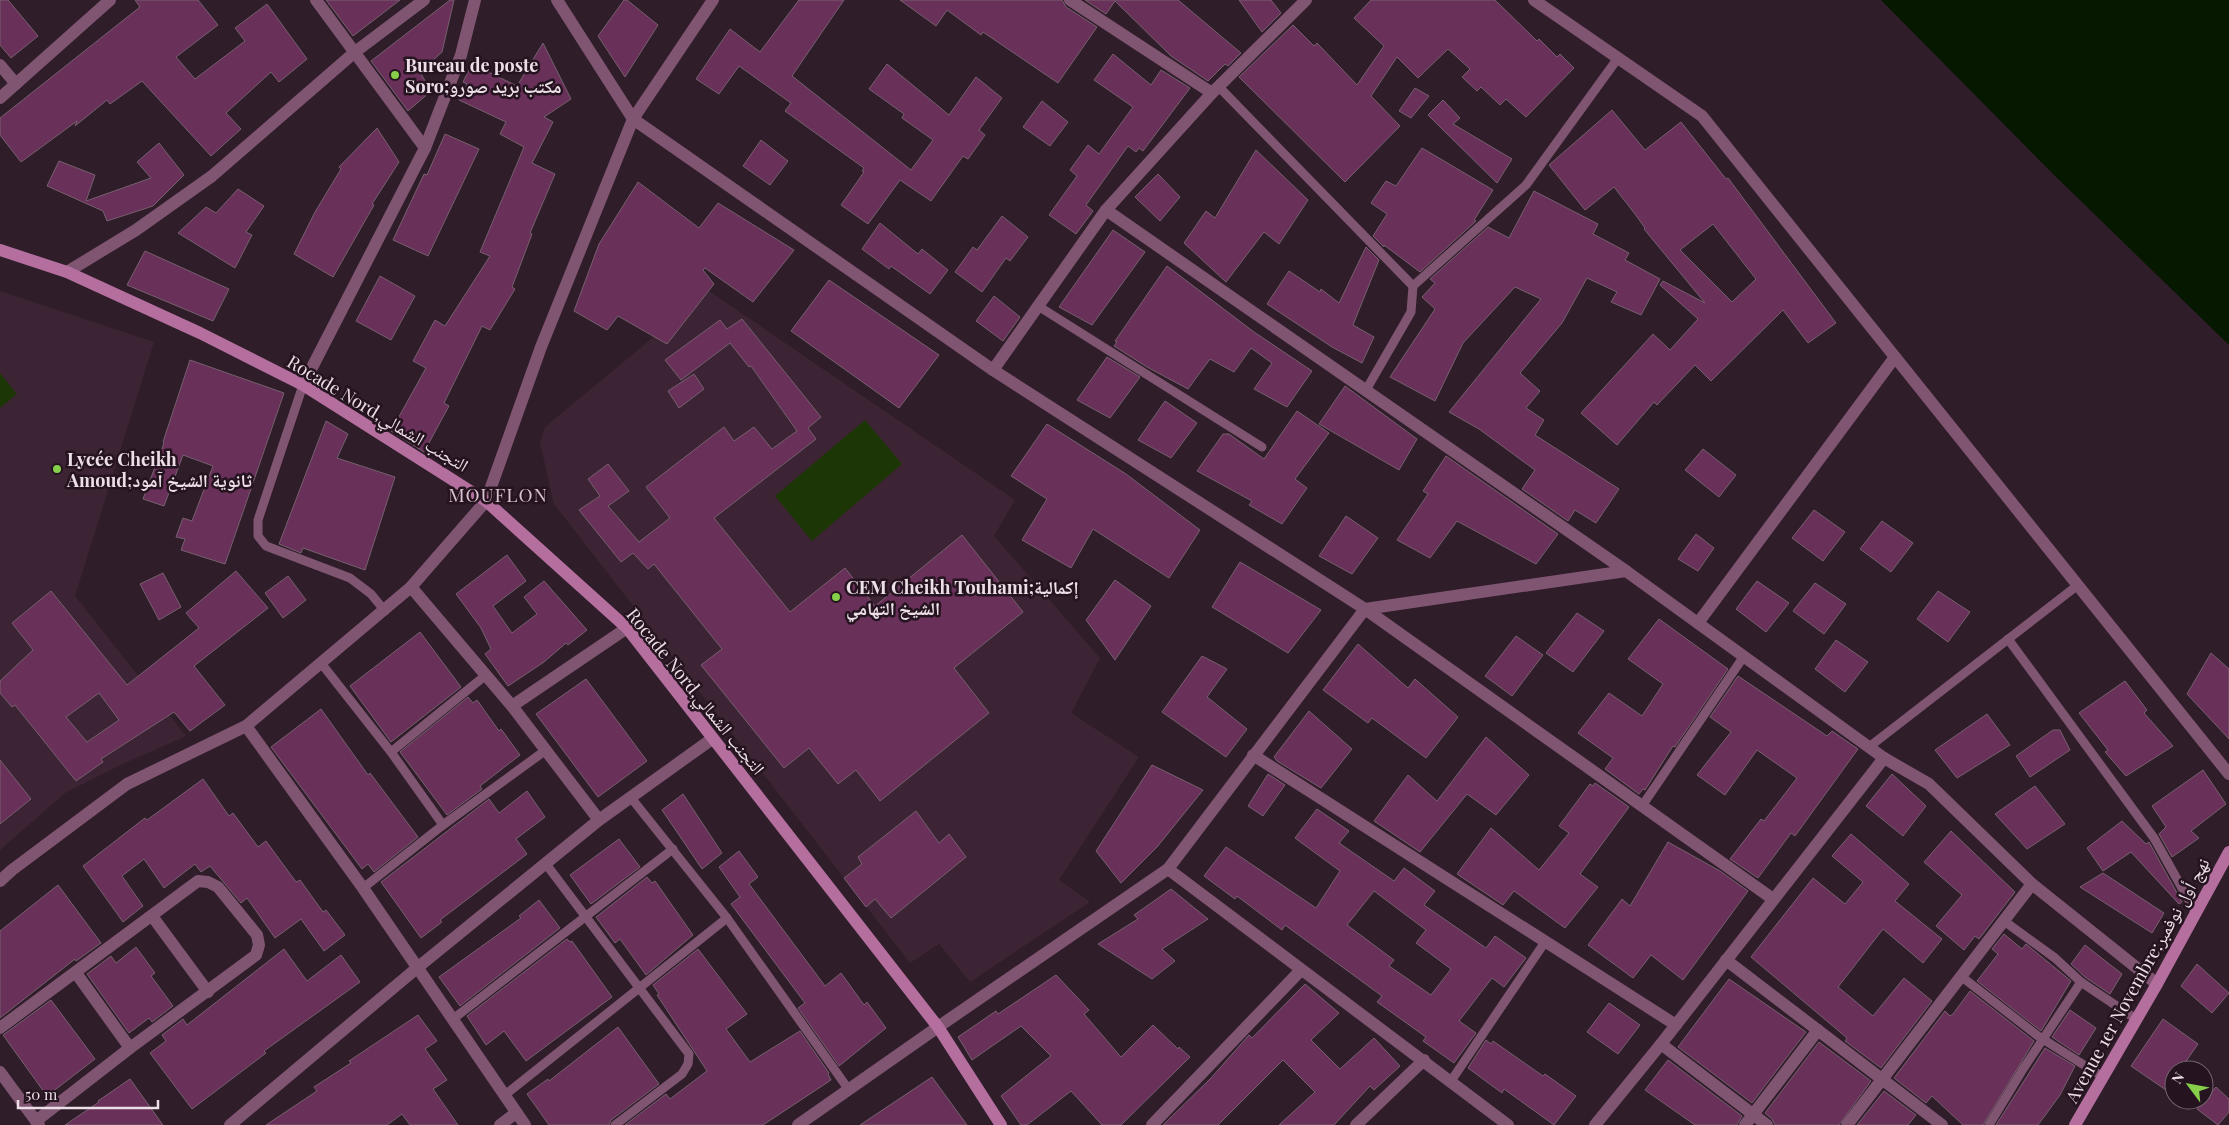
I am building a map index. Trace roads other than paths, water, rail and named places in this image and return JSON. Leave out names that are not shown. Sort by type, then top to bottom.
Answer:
[{"type":"main road","name":"Rocade Nord,التجنب الشمالي","points":[[0,250],[67,272],[200,333],[303,385],[486,501],[628,628],[712,739],[938,1028],[1001,1125]]},
{"type":"main road","name":"Avenue 1er Novembre;نهج أول نوفمبر","points":[[2075,1125],[2157,984],[2229,852]]},
{"type":"street","points":[[0,98],[110,0]]},
{"type":"street","points":[[316,0],[426,148]]},
{"type":"street","points":[[67,272],[136,230],[212,176],[355,52],[424,0]]},
{"type":"street","points":[[303,385],[426,148],[461,55],[475,0]]},
{"type":"street","points":[[557,0],[633,119],[993,370],[1365,610],[1773,899]]},
{"type":"street","points":[[0,881],[127,784],[246,726],[385,611],[411,587],[486,501],[541,347],[633,119],[713,0]]},
{"type":"street","points":[[1070,0],[1215,90]]},
{"type":"street","points":[[993,370],[1106,210],[1215,90],[1306,0]]},
{"type":"street","points":[[1534,0],[1702,116],[2229,774]]},
{"type":"street","points":[[0,65],[16,84]]},
{"type":"street","points":[[1106,210],[1626,570],[1884,758],[1929,784],[2032,884],[2157,984]]},
{"type":"street","points":[[1698,623],[1895,357]]},
{"type":"street","points":[[798,1125],[1168,869],[1253,754],[1365,610],[1626,570]]},
{"type":"street","points":[[411,587],[512,706],[599,820]]},
{"type":"street","points":[[512,706],[628,628]]},
{"type":"street","points":[[246,726],[363,888],[525,1125]]},
{"type":"street","points":[[230,1125],[417,968],[599,820],[712,739]]},
{"type":"street","points":[[1253,754],[1676,1026]]},
{"type":"street","points":[[1595,1125],[1676,1026],[1884,758]]},
{"type":"street","points":[[1168,869],[1508,1125]]},
{"type":"street","points":[[0,1028],[198,881],[208,882],[218,887],[257,935],[259,946],[256,955],[130,1048],[38,1123],[0,1072]]},
{"type":"street","points":[[1847,1125],[2032,884]]},
{"type":"street","points":[[152,916],[208,992]]},
{"type":"street","points":[[1726,960],[1942,1125]]},
{"type":"street","points":[[1152,1125],[1301,970]]},
{"type":"street","points":[[76,973],[130,1048]]},
{"type":"street","points":[[1744,1125],[1818,1030]]},
{"type":"street","points":[[1661,1044],[1767,1125]]},
{"type":"street","points":[[1356,1125],[1424,1060]]},
{"type":"street","points":[[500,1125],[516,1113]]},
{"type":"lane","points":[[1366,390],[1411,312],[1413,286],[1526,185],[1618,58]]},
{"type":"lane","points":[[1215,90],[1413,286]]},
{"type":"lane","points":[[1038,306],[1262,447]]},
{"type":"lane","points":[[303,385],[258,520],[258,536],[266,546],[350,578],[366,590],[385,611]]},
{"type":"lane","points":[[1869,747],[2078,585]]},
{"type":"lane","points":[[2008,639],[2154,838],[2196,913]]},
{"type":"lane","points":[[1642,806],[1744,656]]},
{"type":"lane","points":[[321,663],[391,752],[443,825]]},
{"type":"lane","points":[[391,752],[486,675]]},
{"type":"lane","points":[[363,888],[443,825],[546,750]]},
{"type":"lane","points":[[632,798],[727,918],[849,1090]]},
{"type":"lane","points":[[453,1019],[673,850]]},
{"type":"lane","points":[[546,864],[689,1054],[688,1064],[682,1074],[615,1125]]},
{"type":"lane","points":[[505,1095],[727,918]]},
{"type":"lane","points":[[2004,921],[2055,958],[2081,982],[2136,1019]]},
{"type":"lane","points":[[1451,1081],[1545,942]]},
{"type":"lane","points":[[1962,977],[2043,1039],[2103,1077]]},
{"type":"lane","points":[[1989,1125],[2081,982]]},
{"type":"place","name":"Bureau de poste Soro;مكتب بريد صورو","points":[[395,75]]},
{"type":"place","name":"Lycée Cheikh Amoud;ثانوية الشيخ آمود","points":[[57,469]]},
{"type":"place","name":"CEM Cheikh Touhami;إكمالية الشيخ التهامي","points":[[836,597]]},
{"type":"district","name":"MOUFLON","points":[[498,494]]}]
